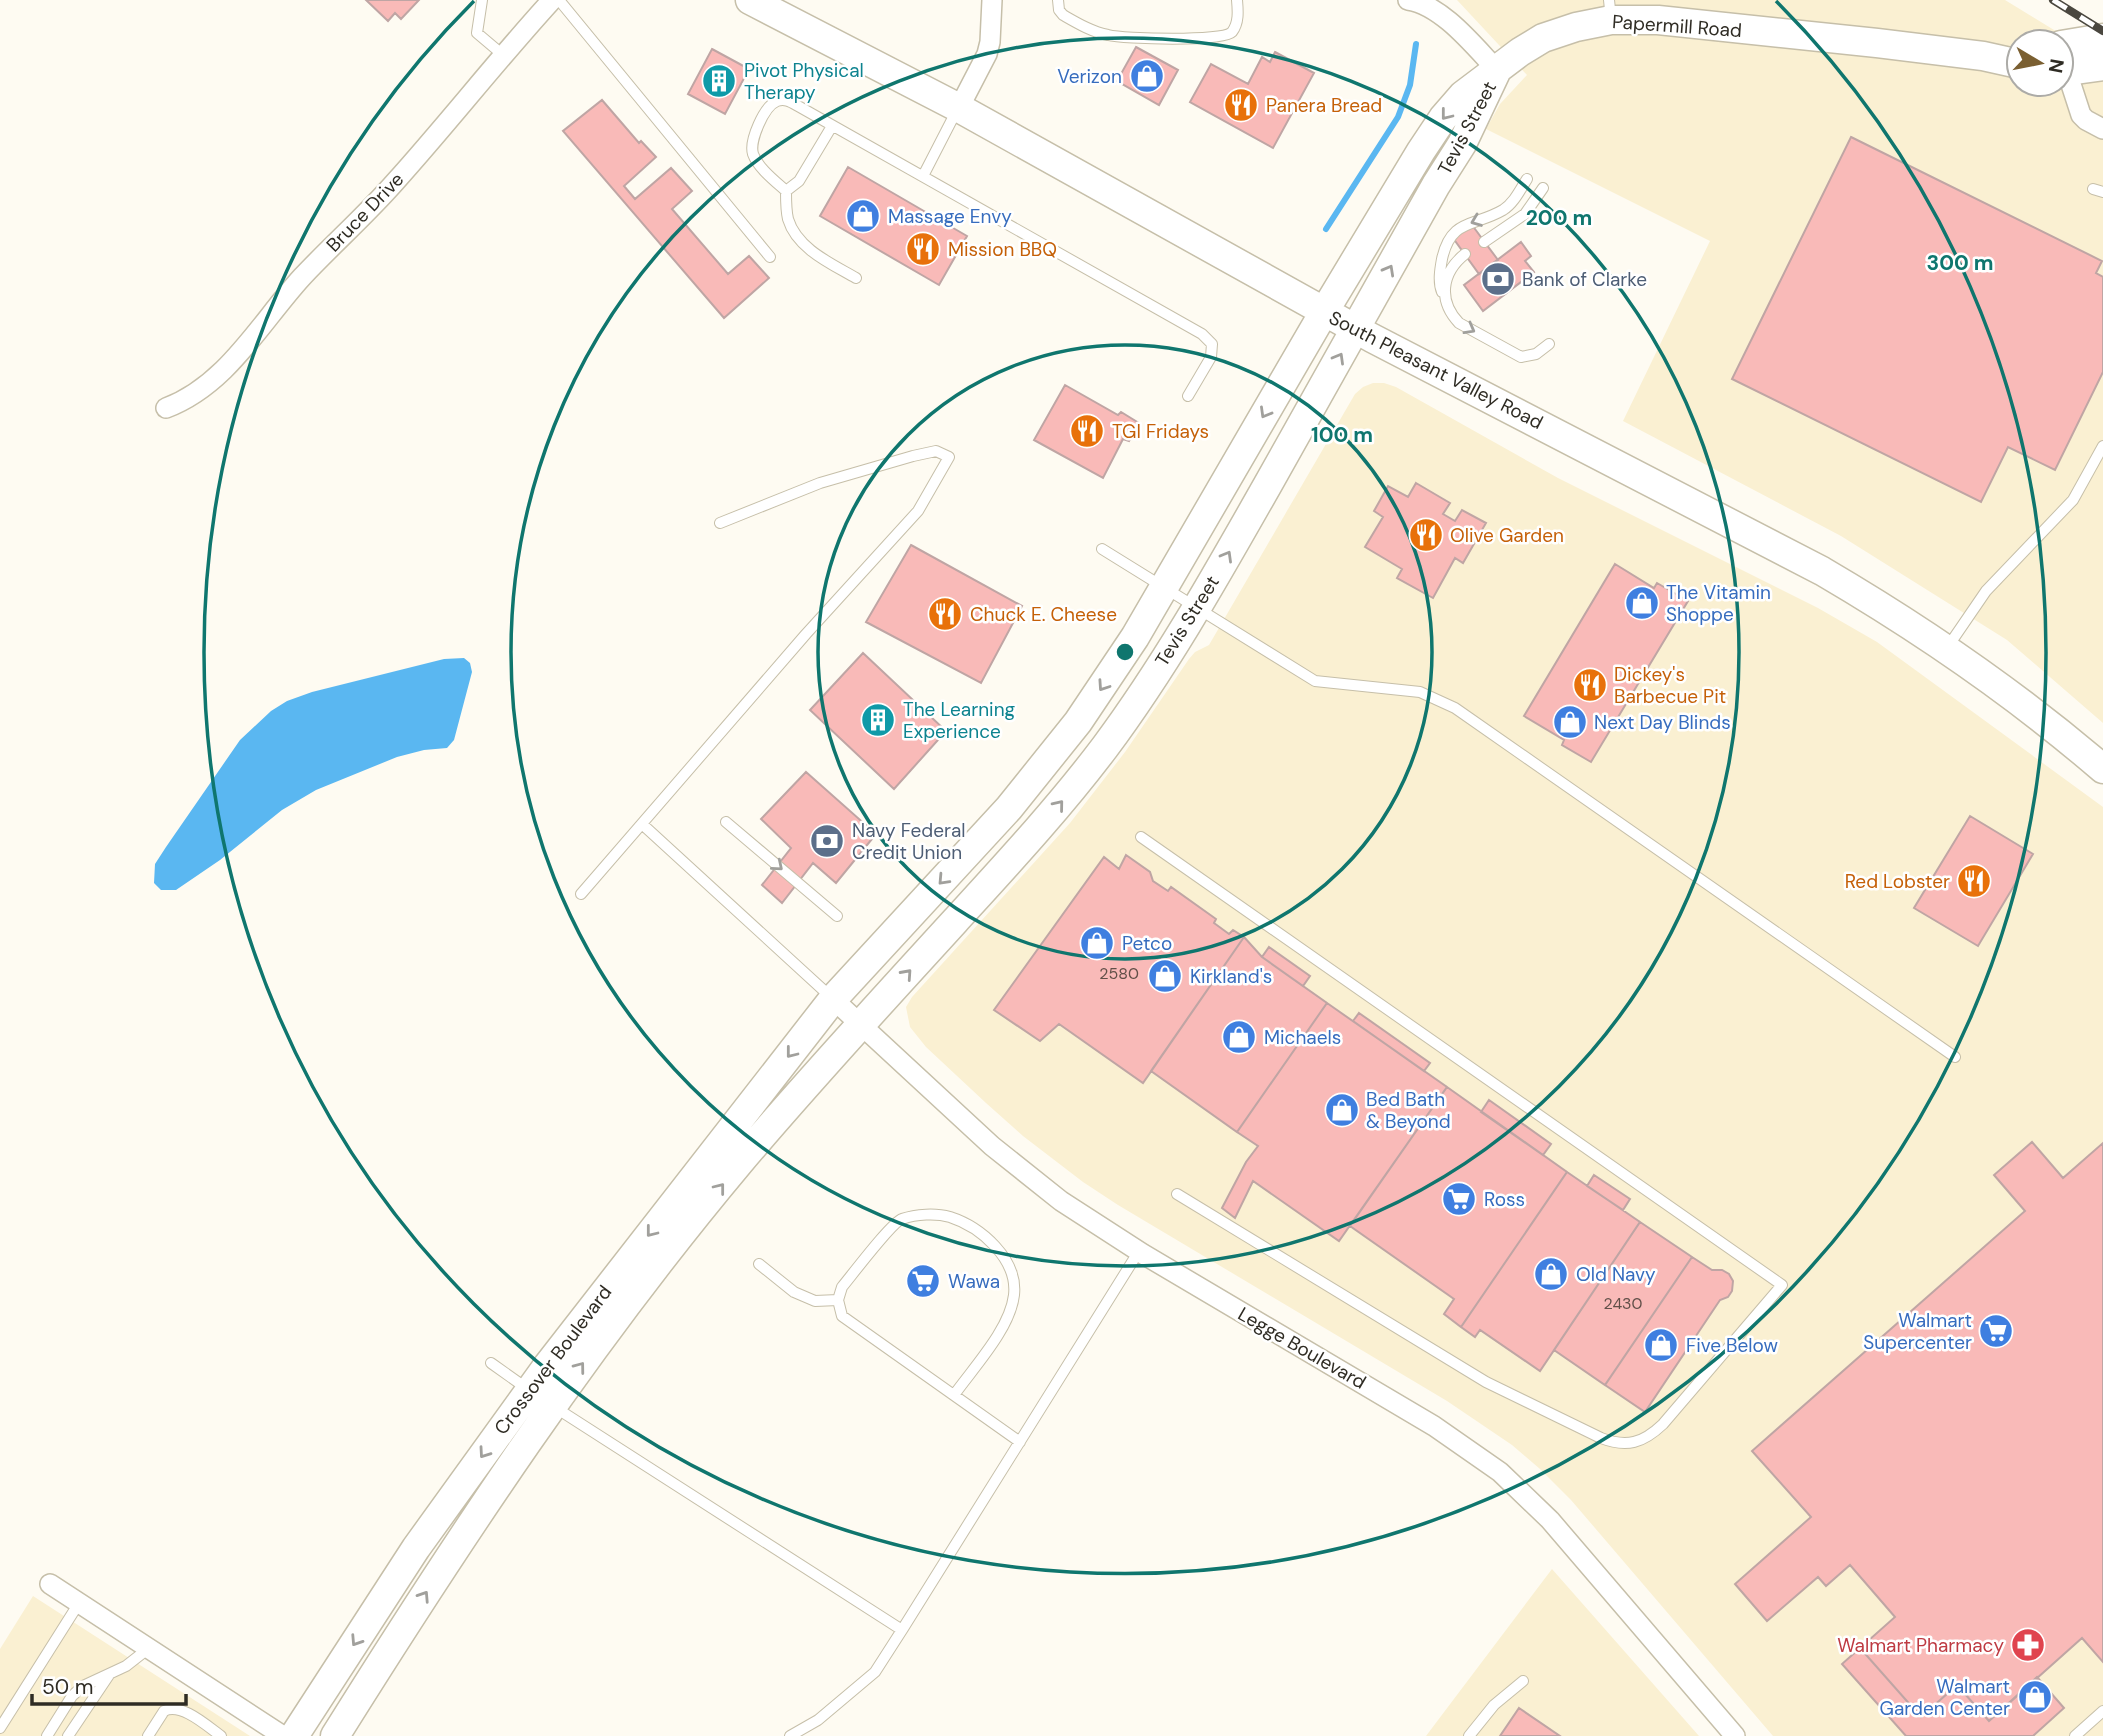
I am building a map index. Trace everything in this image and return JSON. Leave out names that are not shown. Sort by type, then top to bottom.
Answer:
[{"type":"main road","name":"South Pleasant Valley Road","points":[[750,0],[959,108],[1355,330],[1822,571],[1875,602],[2008,692],[2103,769]]},
{"type":"main road","name":"Papermill Road","points":[[1497,70],[1543,38],[1576,27],[1610,10],[1658,20],[1983,56],[2005,61]]},
{"type":"main road","points":[[2075,56],[2103,38]]},
{"type":"main road","name":"Papermill Road","points":[[1983,56],[2005,51]]},
{"type":"main road","points":[[2075,64],[2103,66]]},
{"type":"main road","name":"Tevis Street","points":[[833,999],[1009,808],[1078,722],[1135,637],[1324,312],[1443,118],[1463,95],[1497,70]]},
{"type":"main road","name":"Tevis Street","points":[[860,1024],[1042,825],[1074,787],[1135,704],[1196,607],[1436,185],[1462,144],[1497,70]]},
{"type":"main road","name":"Crossover Boulevard","points":[[335,1736],[410,1617],[541,1397],[833,999]]},
{"type":"main road","name":"Crossover Boulevard","points":[[294,1736],[416,1548],[737,1165],[860,1024]]},
{"type":"street","name":"Bruce Drive","points":[[166,408],[186,400],[204,388],[254,337],[301,279],[394,183],[552,0]]},
{"type":"street","points":[[959,108],[987,54],[992,0]]},
{"type":"street","points":[[1408,0],[1425,4],[1445,18],[1497,70]]},
{"type":"street","points":[[2075,98],[2081,115],[2103,129]]},
{"type":"street","name":"Legge Boulevard","points":[[833,999],[1028,1177],[1098,1226],[1434,1426],[1500,1472],[1550,1520],[1735,1736]]},
{"type":"street","points":[[50,1584],[284,1736]]},
{"type":"lane","points":[[482,0],[477,33],[503,55]]},
{"type":"lane","points":[[559,0],[770,257]]},
{"type":"lane","points":[[1058,0],[1059,10],[1063,15],[1104,35],[1182,38],[1228,35],[1238,18],[1237,0]]},
{"type":"lane","points":[[856,278],[814,253],[802,241],[788,219],[786,191],[753,156],[751,144],[755,133],[773,103],[788,101],[1208,338],[1213,346],[1212,353],[1188,396]]},
{"type":"lane","points":[[923,176],[959,108]]},
{"type":"lane","points":[[786,191],[799,181],[832,126]]},
{"type":"lane","points":[[1527,179],[1517,196],[1502,211],[1472,221],[1451,235],[1440,274],[1440,288],[1446,304],[1460,323],[1521,357],[1536,354],[1549,344]]},
{"type":"lane","points":[[1484,242],[1525,214],[1543,188]]},
{"type":"lane","points":[[1446,304],[1444,291],[1450,272],[1465,254]]},
{"type":"lane","points":[[1946,649],[1986,591],[2073,500],[2103,446]]},
{"type":"lane","points":[[581,894],[806,634],[918,511],[949,457],[936,451],[913,456],[820,483],[720,523]]},
{"type":"lane","points":[[1102,549],[1315,681],[1420,692],[1455,708],[1955,1057]]},
{"type":"lane","points":[[726,822],[837,916]]},
{"type":"lane","points":[[642,824],[833,999]]},
{"type":"lane","points":[[1141,837],[1782,1285],[1663,1424],[1643,1441],[1621,1444],[1601,1438],[1486,1382],[1177,1194]]},
{"type":"lane","points":[[954,1395],[1008,1319],[1014,1293],[1012,1272],[999,1251],[976,1230],[950,1217],[928,1214],[899,1219],[842,1287],[838,1300],[842,1316],[954,1395],[1020,1441]]},
{"type":"lane","points":[[790,1736],[818,1720],[875,1672],[1139,1251]]},
{"type":"lane","points":[[759,1264],[794,1292],[815,1301],[838,1300]]},
{"type":"lane","points":[[491,1363],[902,1630]]},
{"type":"lane","points":[[0,1728],[79,1603]]},
{"type":"lane","points":[[47,1736],[72,1696],[83,1686],[125,1666],[149,1648]]},
{"type":"lane","points":[[68,1736],[109,1675]]},
{"type":"lane","points":[[1469,1736],[1494,1705],[1523,1681]]},
{"type":"lane","points":[[148,1736],[164,1711],[169,1708],[182,1711],[218,1735]]},
{"type":"lane","points":[[2075,1736],[2103,1711]]},
{"type":"shaded area","points":[[1457,0],[2005,0],[2051,28],[2005,28],[2005,98],[2075,98],[2075,43],[2103,60],[2103,723],[2007,640],[1841,536],[1623,421],[1710,241],[1486,129],[1500,104],[1527,75]]},
{"type":"shaded area","points":[[1373,383],[1396,387],[1558,478],[1818,608],[1877,642],[2103,807],[2103,1736],[1773,1736],[1571,1500],[1512,1445],[1447,1401],[1083,1182],[1023,1136],[986,1103],[926,1047],[910,1027],[906,1007],[912,997],[1070,823],[1125,752],[1189,659],[1195,652],[1209,645],[1355,394]]},
{"type":"shaded area","points":[[1552,1569],[1699,1736],[1426,1736]]},
{"type":"shaded area","points":[[33,1596],[250,1736],[0,1736],[0,1649]]},
{"type":"water","points":[[464,658],[470,663],[472,672],[454,740],[447,748],[424,750],[397,757],[316,790],[282,810],[220,860],[176,890],[161,890],[154,883],[155,864],[166,847],[240,740],[271,711],[287,701],[312,692],[444,659]]},
{"type":"building","points":[[366,0],[419,0],[401,19],[395,13],[388,21]]},
{"type":"building","name":"Verizon","points":[[1136,47],[1178,70],[1159,105],[1117,81]]},
{"type":"building","name":"Pivot Physical Therapy","points":[[712,49],[749,69],[725,114],[688,94]]},
{"type":"building","points":[[1275,52],[1314,73],[1273,148],[1190,102],[1211,64],[1248,84],[1262,57],[1270,62]]},
{"type":"building","points":[[602,100],[639,143],[641,141],[656,157],[624,186],[635,199],[671,168],[692,191],[672,209],[728,274],[749,256],[769,278],[724,318],[563,131]]},
{"type":"building","points":[[1851,137],[2102,261],[2096,273],[2103,277],[2103,372],[2055,470],[2008,447],[1981,502],[1732,379]]},
{"type":"building","points":[[848,167],[967,236],[939,285],[820,216]]},
{"type":"building","points":[[1472,225],[1498,260],[1479,274],[1453,238]]},
{"type":"building","name":"Bank of Clarke","points":[[1521,242],[1531,256],[1525,261],[1534,272],[1483,311],[1464,285]]},
{"type":"building","name":"TGI Fridays","points":[[1065,385],[1118,415],[1121,412],[1139,423],[1129,441],[1123,439],[1103,478],[1034,440]]},
{"type":"building","name":"Olive Garden","points":[[1416,483],[1450,503],[1443,514],[1455,521],[1462,510],[1486,523],[1463,563],[1455,558],[1433,598],[1397,578],[1402,569],[1365,547],[1383,517],[1374,511],[1388,486],[1408,497]]},
{"type":"building","name":"Chuck E. Cheese","points":[[911,545],[1022,606],[981,683],[866,622]]},
{"type":"building","points":[[1615,564],[1654,588],[1657,583],[1688,601],[1591,762],[1562,745],[1564,740],[1524,716]]},
{"type":"building","name":"The Learning Experience","points":[[863,653],[946,731],[894,789],[810,710]]},
{"type":"building","name":"Navy Federal Credit Union","points":[[806,772],[876,834],[836,883],[813,863],[782,903],[762,885],[791,848],[761,819]]},
{"type":"building","name":"Red Lobster","points":[[1970,816],[2033,854],[1978,946],[1914,908]]},
{"type":"building","points":[[1126,855],[1150,872],[1153,881],[1168,891],[1171,887],[1216,919],[1214,923],[1229,934],[1233,930],[1244,937],[1143,1083],[1059,1024],[1040,1041],[994,1010],[1104,857],[1119,869]]},
{"type":"building","name":"Michaels","points":[[1244,937],[1262,957],[1327,1003],[1237,1132],[1151,1071]]},
{"type":"building","points":[[1269,947],[1310,976],[1303,986],[1262,957]]},
{"type":"building","name":"Bed Bath & Beyond","points":[[1327,1003],[1447,1087],[1339,1241],[1253,1181],[1235,1218],[1222,1208],[1246,1162],[1258,1146],[1237,1132]]},
{"type":"building","points":[[1359,1013],[1430,1063],[1424,1071],[1353,1021]]},
{"type":"building","name":"Ross","points":[[1447,1087],[1567,1172],[1461,1327],[1444,1314],[1454,1299],[1350,1226]]},
{"type":"building","points":[[1489,1100],[1551,1144],[1543,1155],[1481,1112]]},
{"type":"building","name":"Walmart Supercenter","points":[[2032,1142],[2063,1178],[2103,1143],[2103,1662],[2082,1638],[1989,1721],[1957,1685],[1921,1717],[1860,1648],[1895,1617],[1850,1565],[1826,1586],[1818,1577],[1767,1621],[1735,1584],[1811,1517],[1752,1451],[2025,1211],[1994,1175]]},
{"type":"building","name":"Old Navy","points":[[1567,1172],[1640,1222],[1540,1371],[1480,1330],[1475,1337],[1461,1327]]},
{"type":"building","points":[[1594,1175],[1630,1199],[1623,1210],[1587,1186]]},
{"type":"building","points":[[1640,1222],[1692,1257],[1605,1385],[1554,1350]]},
{"type":"building","name":"Five Below","points":[[1692,1257],[1712,1270],[1722,1270],[1729,1274],[1733,1281],[1732,1291],[1728,1297],[1720,1300],[1645,1412],[1605,1385]]},
{"type":"building","name":"Walmart Garden Center","points":[[1860,1648],[1921,1717],[1957,1685],[1989,1721],[2037,1677],[2064,1708],[2033,1736],[1906,1736],[1842,1664]]},
{"type":"building","points":[[1519,1708],[1560,1736],[1500,1736]]},
{"type":"waterway","points":[[1326,229],[1398,117],[1410,85],[1416,44]]},
{"type":"railway","points":[[2053,0],[2103,31]]},
{"type":"place","name":"Verizon","points":[[1147,76]]},
{"type":"place","name":"Pivot Physical Therapy","points":[[719,81]]},
{"type":"place","name":"Panera Bread","points":[[1241,105]]},
{"type":"place","name":"Massage Envy","points":[[863,216]]},
{"type":"place","name":"Mission BBQ","points":[[923,249]]},
{"type":"place","name":"Bank of Clarke","points":[[1498,279]]},
{"type":"place","name":"TGI Fridays","points":[[1087,431]]},
{"type":"place","name":"Olive Garden","points":[[1426,535]]},
{"type":"place","name":"The Vitamin Shoppe","points":[[1642,603]]},
{"type":"place","name":"Chuck E. Cheese","points":[[945,614]]},
{"type":"place","name":"Dickey's Barbecue Pit","points":[[1590,685]]},
{"type":"place","name":"The Learning Experience","points":[[878,720]]},
{"type":"place","name":"Next Day Blinds","points":[[1570,722]]},
{"type":"place","name":"Navy Federal Credit Union","points":[[827,841]]},
{"type":"place","name":"Red Lobster","points":[[1974,881]]},
{"type":"place","name":"Petco","points":[[1097,943]]},
{"type":"place","name":"Kirkland's","points":[[1165,976]]},
{"type":"place","name":"Michaels","points":[[1239,1037]]},
{"type":"place","name":"Bed Bath & Beyond","points":[[1342,1110]]},
{"type":"place","name":"Ross","points":[[1459,1199]]},
{"type":"place","name":"Old Navy","points":[[1551,1274]]},
{"type":"place","name":"Wawa","points":[[923,1281]]},
{"type":"place","name":"Walmart Supercenter","points":[[1996,1331]]},
{"type":"place","name":"Five Below","points":[[1661,1345]]},
{"type":"place","name":"Walmart Pharmacy","points":[[2028,1645]]},
{"type":"place","name":"Walmart Garden Center","points":[[2035,1697]]}]
